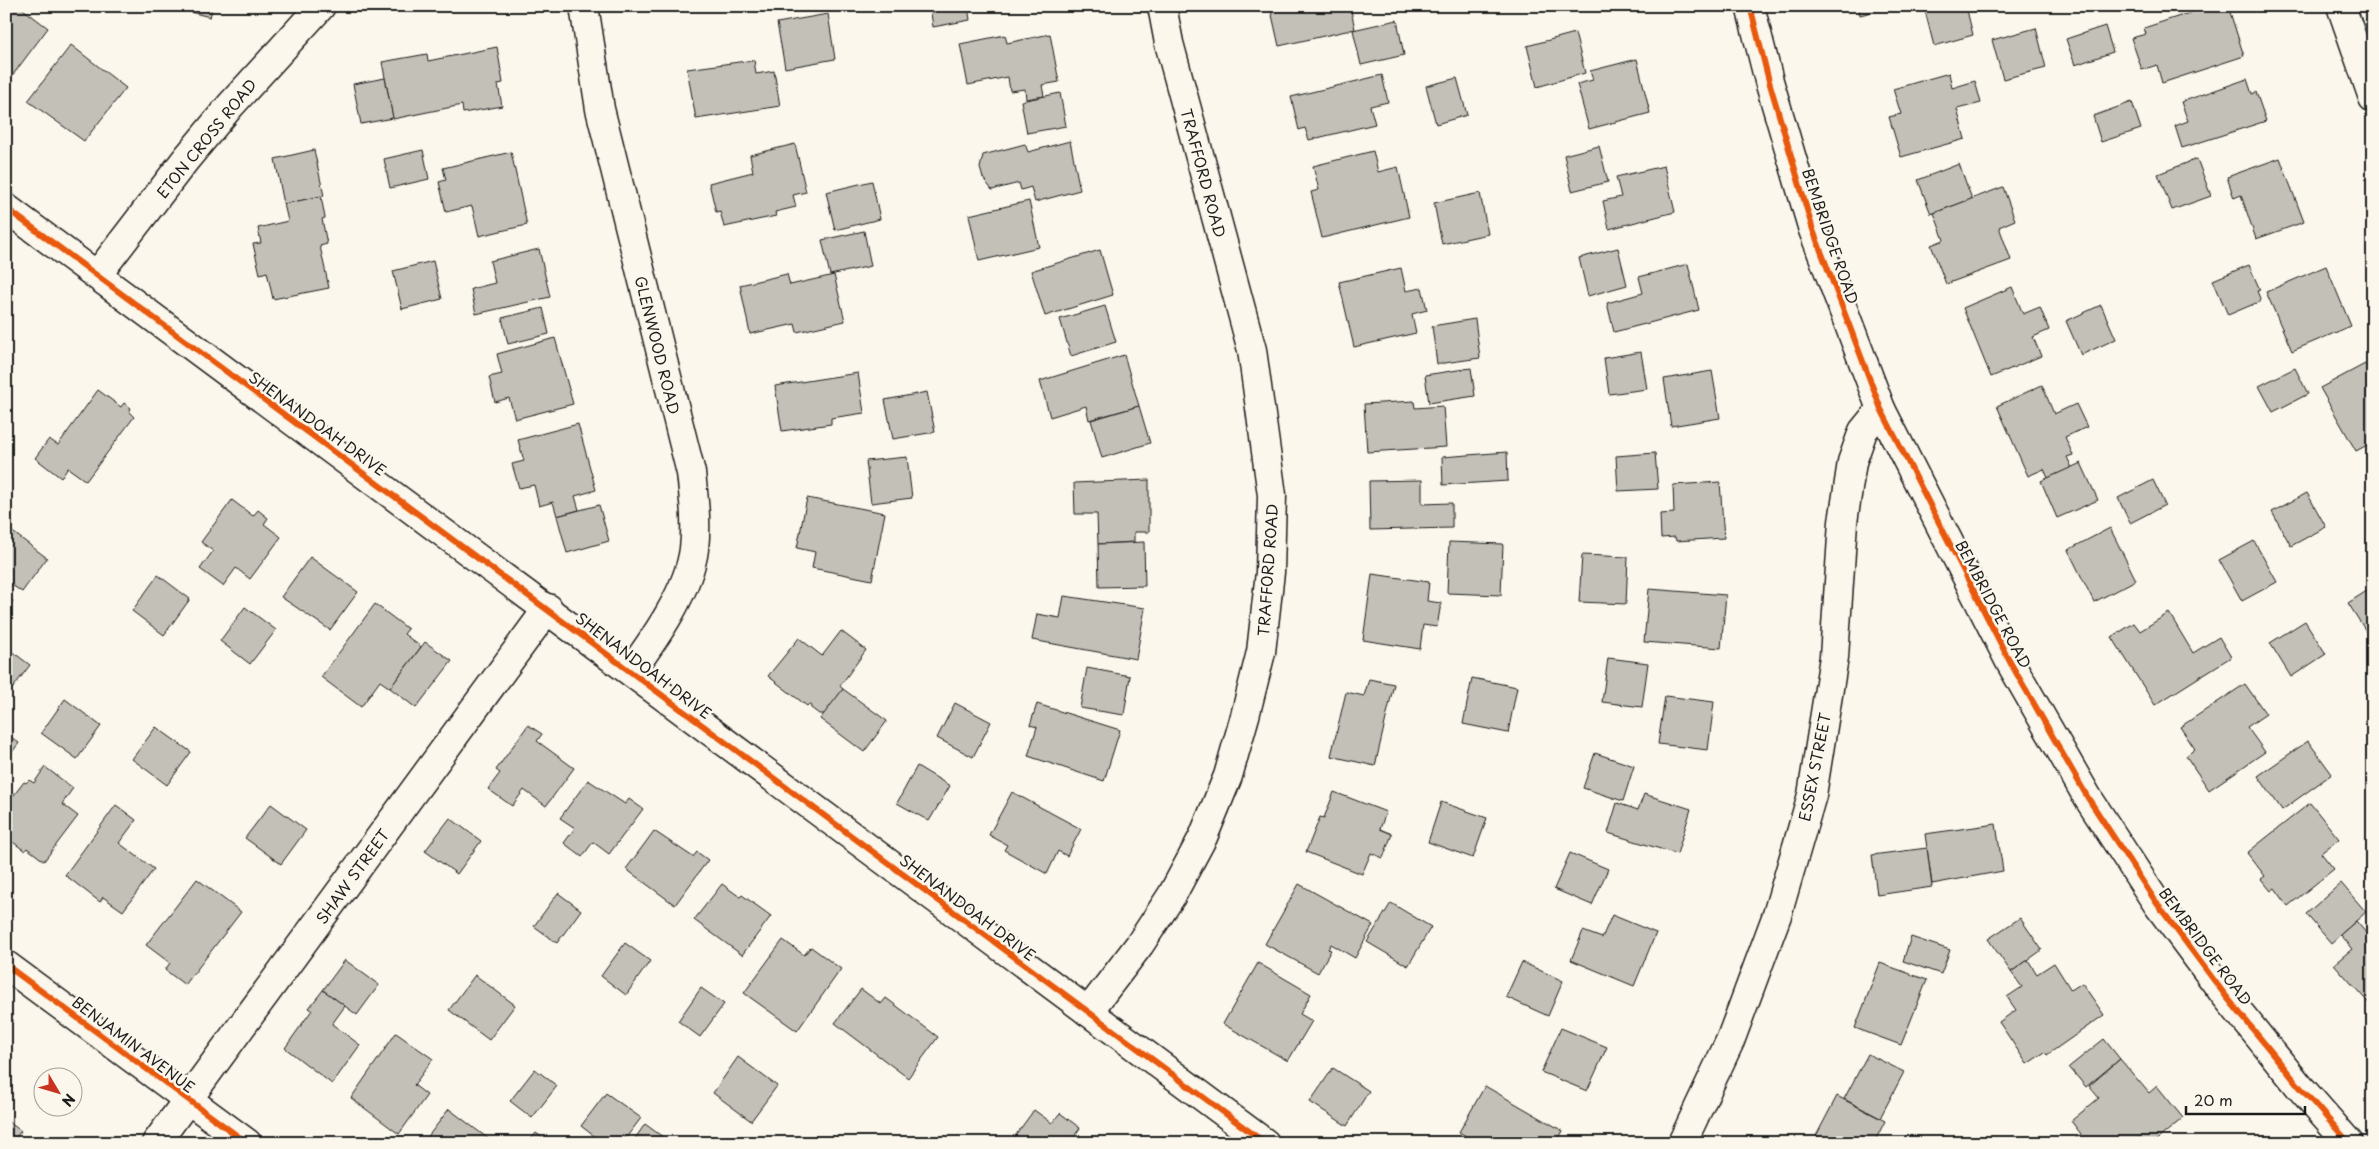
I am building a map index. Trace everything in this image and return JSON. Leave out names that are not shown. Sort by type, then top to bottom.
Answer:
[{"type":"street","name":"ETON CROSS ROAD","points":[[97,275],[218,121],[320,6]]},
{"type":"street","name":"GLENWOOD ROAD","points":[[584,6],[600,109],[690,473],[696,518],[694,551],[683,583],[669,616],[632,671]]},
{"type":"street","name":"TRAFFORD ROAD","points":[[1088,1012],[1140,944],[1167,903],[1203,837],[1228,776],[1245,716],[1261,652],[1270,572],[1272,495],[1252,350],[1169,43],[1162,6]]},
{"type":"street","name":"BEMBRIDGE ROAD","points":[[1750,6],[1768,81],[1813,230],[1880,409],[2010,662],[2088,798],[2158,905],[2219,987],[2299,1086],[2349,1143]]},
{"type":"street","points":[[2340,6],[2373,98]]},
{"type":"street","name":"SHENANDOAH DRIVE","points":[[6,208],[548,608],[1265,1143]]},
{"type":"street","name":"ESSEX STREET","points":[[1682,1143],[1730,1041],[1778,916],[1812,795],[1834,657],[1843,522],[1852,462],[1863,431],[1880,409]]},
{"type":"street","name":"SHAW STREET","points":[[156,1143],[548,608]]},
{"type":"street","name":"BENJAMIN AVENUE","points":[[6,965],[247,1143]]},
{"type":"building","points":[[6,6],[19,6],[48,28],[6,84]]},
{"type":"building","points":[[166,6],[213,6],[210,17]]},
{"type":"building","points":[[930,6],[968,6],[970,20],[933,27]]},
{"type":"building","points":[[1270,6],[1350,6],[1355,29],[1279,46]]},
{"type":"building","points":[[1858,6],[1895,6],[1860,15]]},
{"type":"building","points":[[1966,6],[1973,35],[1934,46],[1924,7]]},
{"type":"building","points":[[2210,6],[2228,6],[2244,56],[2162,83],[2157,65],[2142,70],[2131,38],[2146,34],[2144,28]]},
{"type":"building","points":[[828,14],[835,59],[785,68],[777,23]]},
{"type":"building","points":[[1397,20],[1404,55],[1361,65],[1353,30]]},
{"type":"building","points":[[2105,26],[2113,52],[2075,65],[2066,39]]},
{"type":"building","points":[[2036,28],[2046,68],[2003,79],[1992,40]]},
{"type":"building","points":[[1575,33],[1585,73],[1537,87],[1527,46]]},
{"type":"building","points":[[1050,34],[1059,82],[1042,85],[1044,96],[1026,99],[1025,89],[1010,91],[1008,77],[968,85],[960,44],[1005,35],[1007,43]]},
{"type":"building","points":[[71,45],[126,88],[84,141],[28,101]]},
{"type":"building","points":[[497,47],[503,83],[498,84],[502,106],[463,113],[462,105],[393,119],[382,62],[427,54],[428,61]]},
{"type":"building","points":[[1637,59],[1650,113],[1589,129],[1577,84],[1593,80],[1590,71]]},
{"type":"building","points":[[754,60],[756,74],[774,71],[780,106],[696,119],[687,69]]},
{"type":"building","points":[[1949,73],[1952,88],[1975,81],[1981,103],[1957,109],[1965,139],[1901,157],[1889,117],[1901,114],[1893,89]]},
{"type":"building","points":[[1382,75],[1388,102],[1370,106],[1375,124],[1309,140],[1305,128],[1299,130],[1291,97]]},
{"type":"building","points":[[385,78],[393,118],[361,124],[353,84]]},
{"type":"building","points":[[1457,78],[1467,115],[1436,124],[1426,86]]},
{"type":"building","points":[[2247,79],[2252,94],[2256,92],[2266,121],[2182,148],[2175,126],[2188,121],[2181,102]]},
{"type":"building","points":[[1060,93],[1066,126],[1027,133],[1021,101]]},
{"type":"building","points":[[2132,102],[2141,129],[2101,142],[2093,116]]},
{"type":"building","points":[[1070,141],[1080,190],[1035,202],[1031,187],[1021,190],[1019,183],[992,190],[983,178],[980,168],[983,155],[1025,144],[1028,152]]},
{"type":"building","points":[[795,144],[806,192],[793,195],[796,207],[775,212],[776,216],[724,227],[720,211],[716,212],[709,183],[753,172],[750,155]]},
{"type":"building","points":[[1599,146],[1608,182],[1572,191],[1564,155]]},
{"type":"building","points":[[314,150],[324,196],[284,204],[275,159]]},
{"type":"building","points":[[423,150],[429,179],[390,188],[384,159]]},
{"type":"building","points":[[1373,151],[1378,172],[1398,167],[1409,217],[1322,238],[1311,192],[1319,190],[1313,166]]},
{"type":"building","points":[[511,152],[527,225],[479,236],[472,206],[446,212],[439,182],[446,180],[443,168]]},
{"type":"building","points":[[2280,158],[2304,222],[2256,239],[2241,195],[2234,198],[2227,177]]},
{"type":"building","points":[[2197,159],[2211,196],[2172,210],[2158,174]]},
{"type":"building","points":[[1959,164],[1972,199],[1931,214],[1918,180]]},
{"type":"building","points":[[1664,166],[1675,212],[1609,229],[1603,201],[1621,197],[1616,177]]},
{"type":"building","points":[[872,181],[880,219],[835,230],[826,192]]},
{"type":"building","points":[[2003,187],[2015,220],[1999,227],[2011,260],[1946,284],[1931,245],[1944,240],[1934,213]]},
{"type":"building","points":[[1480,193],[1488,234],[1442,244],[1434,203]]},
{"type":"building","points":[[321,196],[325,218],[322,219],[327,244],[320,246],[329,288],[273,299],[267,272],[260,274],[253,244],[261,243],[258,228],[288,221],[284,204]]},
{"type":"building","points":[[1029,201],[1039,247],[979,261],[969,215]]},
{"type":"building","points":[[864,231],[871,266],[830,275],[822,240]]},
{"type":"building","points":[[1618,248],[1627,285],[1588,296],[1579,258]]},
{"type":"building","points":[[539,249],[550,297],[476,314],[471,289],[495,283],[490,261]]},
{"type":"building","points":[[1100,250],[1113,295],[1045,316],[1031,271]]},
{"type":"building","points":[[433,261],[442,299],[402,309],[393,271]]},
{"type":"building","points":[[1688,264],[1699,310],[1614,332],[1607,303],[1643,293],[1639,277]]},
{"type":"building","points":[[2249,265],[2260,290],[2257,291],[2261,301],[2228,315],[2213,280]]},
{"type":"building","points":[[2326,266],[2351,326],[2292,351],[2266,292]]},
{"type":"building","points":[[1401,268],[1406,291],[1422,288],[1427,310],[1412,314],[1416,333],[1354,347],[1339,282]]},
{"type":"building","points":[[787,274],[790,285],[834,275],[845,321],[797,332],[795,324],[750,334],[740,285]]},
{"type":"building","points":[[2012,287],[2023,314],[2040,307],[2049,330],[2033,337],[2041,356],[1991,377],[1963,308]]},
{"type":"building","points":[[2101,305],[2116,339],[2081,355],[2066,321]]},
{"type":"building","points":[[1105,306],[1116,342],[1071,356],[1060,319]]},
{"type":"building","points":[[543,308],[549,334],[508,344],[502,318]]},
{"type":"building","points":[[1475,319],[1480,358],[1437,364],[1432,326]]},
{"type":"building","points":[[555,338],[573,404],[515,419],[509,398],[495,402],[489,377],[502,374],[497,354]]},
{"type":"building","points":[[1641,352],[1647,389],[1609,394],[1604,358]]},
{"type":"building","points":[[1124,355],[1139,406],[1089,420],[1086,406],[1050,417],[1040,381]]},
{"type":"building","points":[[2365,364],[2370,374],[2373,373],[2373,442],[2356,451],[2320,388]]},
{"type":"building","points":[[1471,368],[1475,396],[1429,403],[1425,375]]},
{"type":"building","points":[[2295,368],[2308,394],[2273,412],[2259,386]]},
{"type":"building","points":[[1712,371],[1720,418],[1671,426],[1664,379]]},
{"type":"building","points":[[858,373],[864,413],[831,418],[831,424],[782,431],[775,386]]},
{"type":"building","points":[[2042,385],[2054,414],[2076,404],[2087,427],[2065,437],[2073,455],[2067,457],[2072,468],[2048,478],[2044,469],[2028,476],[1997,406]]},
{"type":"building","points":[[98,390],[121,407],[124,403],[131,408],[129,412],[134,417],[86,481],[68,468],[61,478],[35,458],[49,439],[58,445]]},
{"type":"building","points":[[927,392],[935,432],[893,439],[885,400]]},
{"type":"building","points":[[1414,401],[1415,408],[1443,406],[1446,447],[1367,452],[1364,404]]},
{"type":"building","points":[[1139,406],[1150,443],[1102,458],[1091,420]]},
{"type":"building","points":[[578,424],[596,490],[575,496],[579,510],[557,516],[553,502],[539,506],[534,485],[519,488],[512,464],[524,461],[518,440]]},
{"type":"building","points":[[1507,452],[1508,481],[1443,485],[1442,457]]},
{"type":"building","points":[[1655,453],[1658,489],[1618,491],[1616,456]]},
{"type":"building","points":[[907,457],[912,498],[871,503],[866,461]]},
{"type":"building","points":[[2081,463],[2098,500],[2057,518],[2041,481]]},
{"type":"building","points":[[1149,480],[1149,532],[1134,532],[1134,542],[1098,544],[1097,514],[1075,514],[1074,483]]},
{"type":"building","points":[[1422,480],[1422,504],[1452,503],[1452,528],[1370,530],[1369,481]]},
{"type":"building","points":[[2153,480],[2165,505],[2130,523],[2118,498]]},
{"type":"building","points":[[1720,482],[1724,538],[1676,541],[1675,537],[1661,538],[1660,514],[1674,513],[1673,485]]},
{"type":"building","points":[[2307,493],[2326,527],[2291,546],[2272,512]]},
{"type":"building","points":[[807,498],[885,513],[872,580],[812,568],[815,552],[797,548]]},
{"type":"building","points":[[232,500],[253,516],[258,510],[268,518],[264,524],[281,537],[250,579],[236,568],[223,586],[200,569],[213,551],[201,542]]},
{"type":"building","points":[[599,505],[609,541],[567,553],[557,516]]},
{"type":"building","points":[[6,527],[47,558],[22,592],[6,581]]},
{"type":"building","points":[[2110,528],[2136,580],[2094,602],[2068,550]]},
{"type":"building","points":[[2254,541],[2277,582],[2242,601],[2219,560]]},
{"type":"building","points":[[1144,542],[1145,586],[1099,587],[1098,544]]},
{"type":"building","points":[[1449,542],[1503,544],[1501,595],[1447,593]]},
{"type":"building","points":[[1582,555],[1628,557],[1626,604],[1579,602]]},
{"type":"building","points":[[310,557],[358,592],[330,630],[281,597]]},
{"type":"building","points":[[1372,574],[1429,582],[1427,601],[1441,603],[1437,627],[1423,625],[1420,649],[1363,640]]},
{"type":"building","points":[[158,575],[190,599],[164,635],[132,611]]},
{"type":"building","points":[[2373,587],[2373,634],[2369,636],[2348,603]]},
{"type":"building","points":[[1649,589],[1726,595],[1721,648],[1644,642]]},
{"type":"building","points":[[6,596],[13,601],[6,610]]},
{"type":"building","points":[[1064,596],[1145,608],[1136,659],[1032,640],[1037,614],[1060,618]]},
{"type":"building","points":[[375,604],[408,629],[404,634],[421,647],[390,688],[380,681],[361,707],[321,677]]},
{"type":"building","points":[[245,607],[276,630],[250,664],[220,641]]},
{"type":"building","points":[[2169,613],[2193,653],[2219,637],[2231,657],[2155,705],[2112,637],[2134,623],[2140,631]]},
{"type":"building","points":[[2305,621],[2326,654],[2291,677],[2270,643]]},
{"type":"building","points":[[841,631],[866,650],[840,686],[843,689],[825,714],[819,714],[811,708],[810,703],[807,706],[768,676],[799,638],[822,656]]},
{"type":"building","points":[[425,642],[452,661],[416,708],[390,688]]},
{"type":"building","points":[[6,647],[30,665],[6,697]]},
{"type":"building","points":[[1608,658],[1648,663],[1642,707],[1602,702]]},
{"type":"building","points":[[1087,668],[1130,676],[1124,715],[1080,708]]},
{"type":"building","points":[[1472,678],[1517,687],[1508,733],[1463,724]]},
{"type":"building","points":[[1369,679],[1394,684],[1375,766],[1331,756],[1346,692],[1364,696]]},
{"type":"building","points":[[2245,684],[2266,714],[2247,727],[2265,752],[2209,790],[2186,756],[2195,749],[2180,727]]},
{"type":"building","points":[[843,689],[887,721],[864,752],[820,719]]},
{"type":"building","points":[[1665,696],[1714,702],[1708,750],[1658,744]]},
{"type":"building","points":[[65,699],[101,726],[77,759],[41,733]]},
{"type":"building","points":[[955,703],[991,722],[973,757],[937,738]]},
{"type":"building","points":[[1037,704],[1120,730],[1104,781],[1028,756],[1037,727],[1030,725]]},
{"type":"building","points":[[528,725],[542,734],[537,741],[574,768],[546,806],[524,790],[512,806],[488,789],[500,773],[496,770]]},
{"type":"building","points":[[156,727],[191,752],[167,785],[132,759]]},
{"type":"building","points":[[6,733],[19,743],[6,760]]},
{"type":"building","points":[[2308,741],[2332,774],[2282,810],[2258,776]]},
{"type":"building","points":[[1595,753],[1634,766],[1623,801],[1583,788]]},
{"type":"building","points":[[917,766],[950,786],[929,821],[897,803]]},
{"type":"building","points":[[45,767],[73,788],[62,804],[78,816],[44,861],[27,848],[25,851],[6,837],[6,805],[24,782],[26,783],[29,780],[34,783]]},
{"type":"building","points":[[588,780],[625,804],[629,799],[643,809],[609,854],[593,842],[582,857],[564,843],[575,828],[560,818]]},
{"type":"building","points":[[1012,792],[1081,829],[1067,856],[1058,851],[1047,874],[1004,850],[1007,845],[989,835]]},
{"type":"building","points":[[1334,792],[1386,812],[1380,829],[1392,834],[1383,858],[1371,853],[1362,874],[1306,852],[1320,817],[1324,818]]},
{"type":"building","points":[[1644,794],[1691,809],[1677,854],[1608,833],[1617,803],[1638,810]]},
{"type":"building","points":[[1441,802],[1487,818],[1473,858],[1428,842]]},
{"type":"building","points":[[2310,803],[2339,839],[2321,853],[2334,869],[2288,906],[2275,888],[2271,891],[2261,879],[2265,876],[2247,853]]},
{"type":"building","points":[[271,804],[306,830],[281,864],[245,838]]},
{"type":"building","points":[[116,805],[136,820],[119,843],[154,869],[123,911],[103,897],[100,902],[65,875]]},
{"type":"building","points":[[450,818],[481,841],[457,874],[425,851]]},
{"type":"building","points":[[1996,824],[2003,871],[1932,884],[1925,834]]},
{"type":"building","points":[[654,831],[693,857],[697,852],[708,860],[675,905],[626,869]]},
{"type":"building","points":[[1927,848],[1932,887],[1877,895],[1872,855]]},
{"type":"building","points":[[1570,853],[1608,869],[1592,905],[1554,889]]},
{"type":"building","points":[[197,879],[241,912],[185,985],[165,970],[170,963],[146,945]]},
{"type":"building","points":[[2341,883],[2366,912],[2331,943],[2306,914]]},
{"type":"building","points":[[722,884],[740,897],[742,895],[771,916],[742,955],[694,920]]},
{"type":"building","points":[[1299,884],[1373,925],[1355,958],[1331,944],[1328,949],[1331,950],[1318,973],[1265,944]]},
{"type":"building","points":[[558,893],[581,910],[557,943],[534,926]]},
{"type":"building","points":[[1391,903],[1431,927],[1408,966],[1367,942]]},
{"type":"building","points":[[1612,915],[1656,933],[1634,986],[1571,960],[1583,931],[1602,938]]},
{"type":"building","points":[[2020,918],[2042,950],[2011,972],[1988,939]]},
{"type":"building","points":[[2356,921],[2368,935],[2373,930],[2373,1008],[2334,964],[2352,949],[2340,935]]},
{"type":"building","points":[[1911,937],[1950,950],[1941,974],[1903,961]]},
{"type":"building","points":[[783,940],[804,955],[811,947],[841,969],[797,1031],[744,993]]},
{"type":"building","points":[[625,943],[650,961],[626,995],[601,976]]},
{"type":"building","points":[[345,960],[379,985],[357,1015],[323,990]]},
{"type":"building","points":[[2028,960],[2037,974],[2054,963],[2071,990],[2082,983],[2104,1015],[2047,1055],[2045,1052],[2027,1064],[1999,1022],[2016,1010],[2007,997],[2022,987],[2011,972]]},
{"type":"building","points":[[1522,962],[1563,981],[1548,1016],[1506,997]]},
{"type":"building","points":[[1258,963],[1311,994],[1300,1014],[1312,1021],[1288,1061],[1223,1024]]},
{"type":"building","points":[[1880,963],[1927,980],[1901,1045],[1855,1028]]},
{"type":"building","points":[[475,975],[515,1005],[489,1040],[449,1010]]},
{"type":"building","points":[[701,988],[724,1004],[700,1037],[678,1021]]},
{"type":"building","points":[[861,989],[881,1004],[886,998],[938,1037],[908,1078],[835,1023]]},
{"type":"building","points":[[323,990],[345,1006],[332,1024],[360,1045],[332,1084],[285,1048],[312,1010],[309,1008]]},
{"type":"building","points":[[1561,1028],[1607,1047],[1587,1091],[1541,1072]]},
{"type":"building","points":[[396,1033],[433,1059],[414,1085],[427,1095],[399,1134],[351,1098]]},
{"type":"building","points":[[2104,1039],[2120,1059],[2086,1087],[2069,1067]]},
{"type":"building","points":[[1868,1054],[1904,1072],[1880,1118],[1844,1099]]},
{"type":"building","points":[[738,1057],[777,1086],[751,1121],[713,1093]]},
{"type":"building","points":[[2120,1059],[2149,1093],[2157,1086],[2183,1118],[2153,1143],[2070,1143],[2081,1134],[2071,1121],[2099,1098],[2089,1086]]},
{"type":"building","points":[[1333,1068],[1369,1091],[1347,1126],[1310,1102]]},
{"type":"building","points":[[535,1069],[557,1086],[532,1118],[510,1101]]},
{"type":"building","points":[[1485,1086],[1563,1131],[1556,1143],[1478,1143],[1459,1132]]},
{"type":"building","points":[[606,1093],[641,1118],[622,1143],[603,1143],[581,1126]]},
{"type":"building","points":[[1837,1096],[1885,1121],[1874,1143],[1816,1143],[1819,1137],[1816,1136]]},
{"type":"building","points":[[449,1109],[494,1143],[423,1143]]},
{"type":"building","points":[[1034,1110],[1052,1123],[1060,1113],[1080,1128],[1073,1138],[1077,1143],[1010,1143]]},
{"type":"building","points":[[6,1120],[21,1131],[14,1140],[17,1143],[6,1143]]},
{"type":"building","points":[[645,1124],[671,1143],[632,1143]]},
{"type":"building","points":[[536,1133],[550,1143],[528,1143]]},
{"type":"cycle path","points":[[1750,6],[1769,81],[1813,230],[1881,409],[2010,662],[2088,798],[2158,905],[2225,995],[2299,1086],[2349,1143]]},
{"type":"cycle path","points":[[6,208],[1265,1143]]},
{"type":"cycle path","points":[[6,965],[247,1143]]}]
